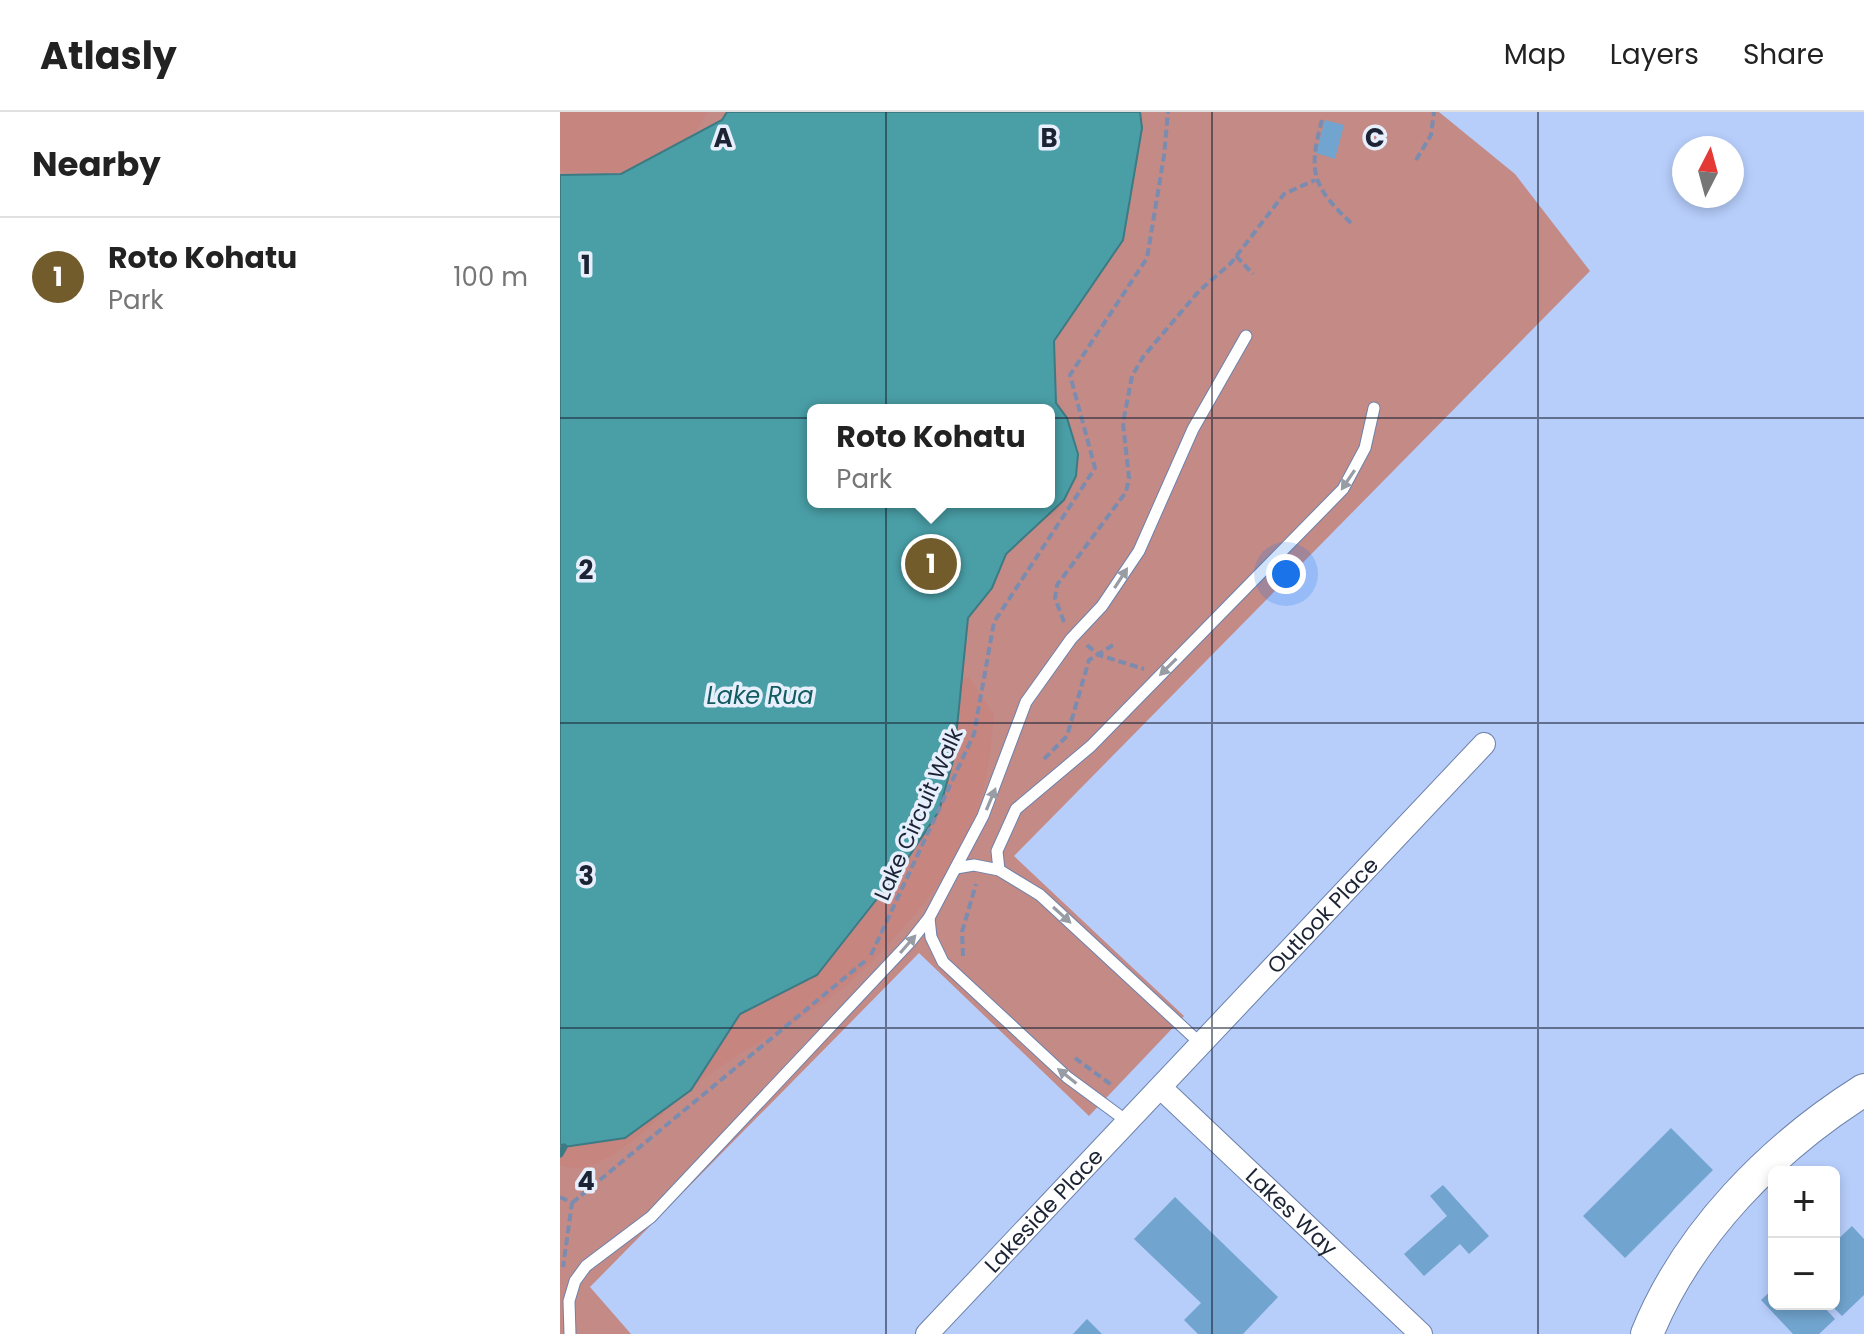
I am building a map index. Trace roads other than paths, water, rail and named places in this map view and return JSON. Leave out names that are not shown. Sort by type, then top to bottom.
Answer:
[{"type":"street","name":"Outlook Place","points":[[1161,1088],[1484,744]]},
{"type":"street","name":"Lakeside Place","points":[[927,1334],[1161,1088]]},
{"type":"street","name":"Lakes Way","points":[[1161,1088],[1421,1334]]},
{"type":"street","points":[[1647,1334],[1661,1301],[1691,1251],[1735,1198],[1773,1159],[1864,1090]]},
{"type":"lane","points":[[570,1334],[569,1301],[575,1281],[586,1266],[651,1217],[929,918],[999,778],[1026,702],[1071,639],[1102,606],[1139,551],[1193,429],[1246,336]]},
{"type":"lane","points":[[999,870],[997,851],[1016,809],[1091,746],[1343,489],[1365,448],[1374,408]]},
{"type":"lane","points":[[956,868],[974,865],[999,870],[1048,903],[1201,1044]]},
{"type":"lane","points":[[929,918],[931,937],[943,962],[1067,1077],[1129,1122]]},
{"type":"water","name":"Lake Rua","points":[[727,112],[1140,112],[1142,128],[1123,240],[1054,341],[1056,403],[1067,418],[1078,454],[1076,476],[1064,500],[1006,554],[992,588],[968,618],[954,757],[939,811],[902,867],[817,975],[740,1014],[691,1090],[625,1138],[564,1147],[560,1144],[560,175],[621,174],[722,120]]},
{"type":"waterway","points":[[560,1154],[564,1147]]},
{"type":"place","name":"Roto Kohatu","points":[[931,564]]}]
